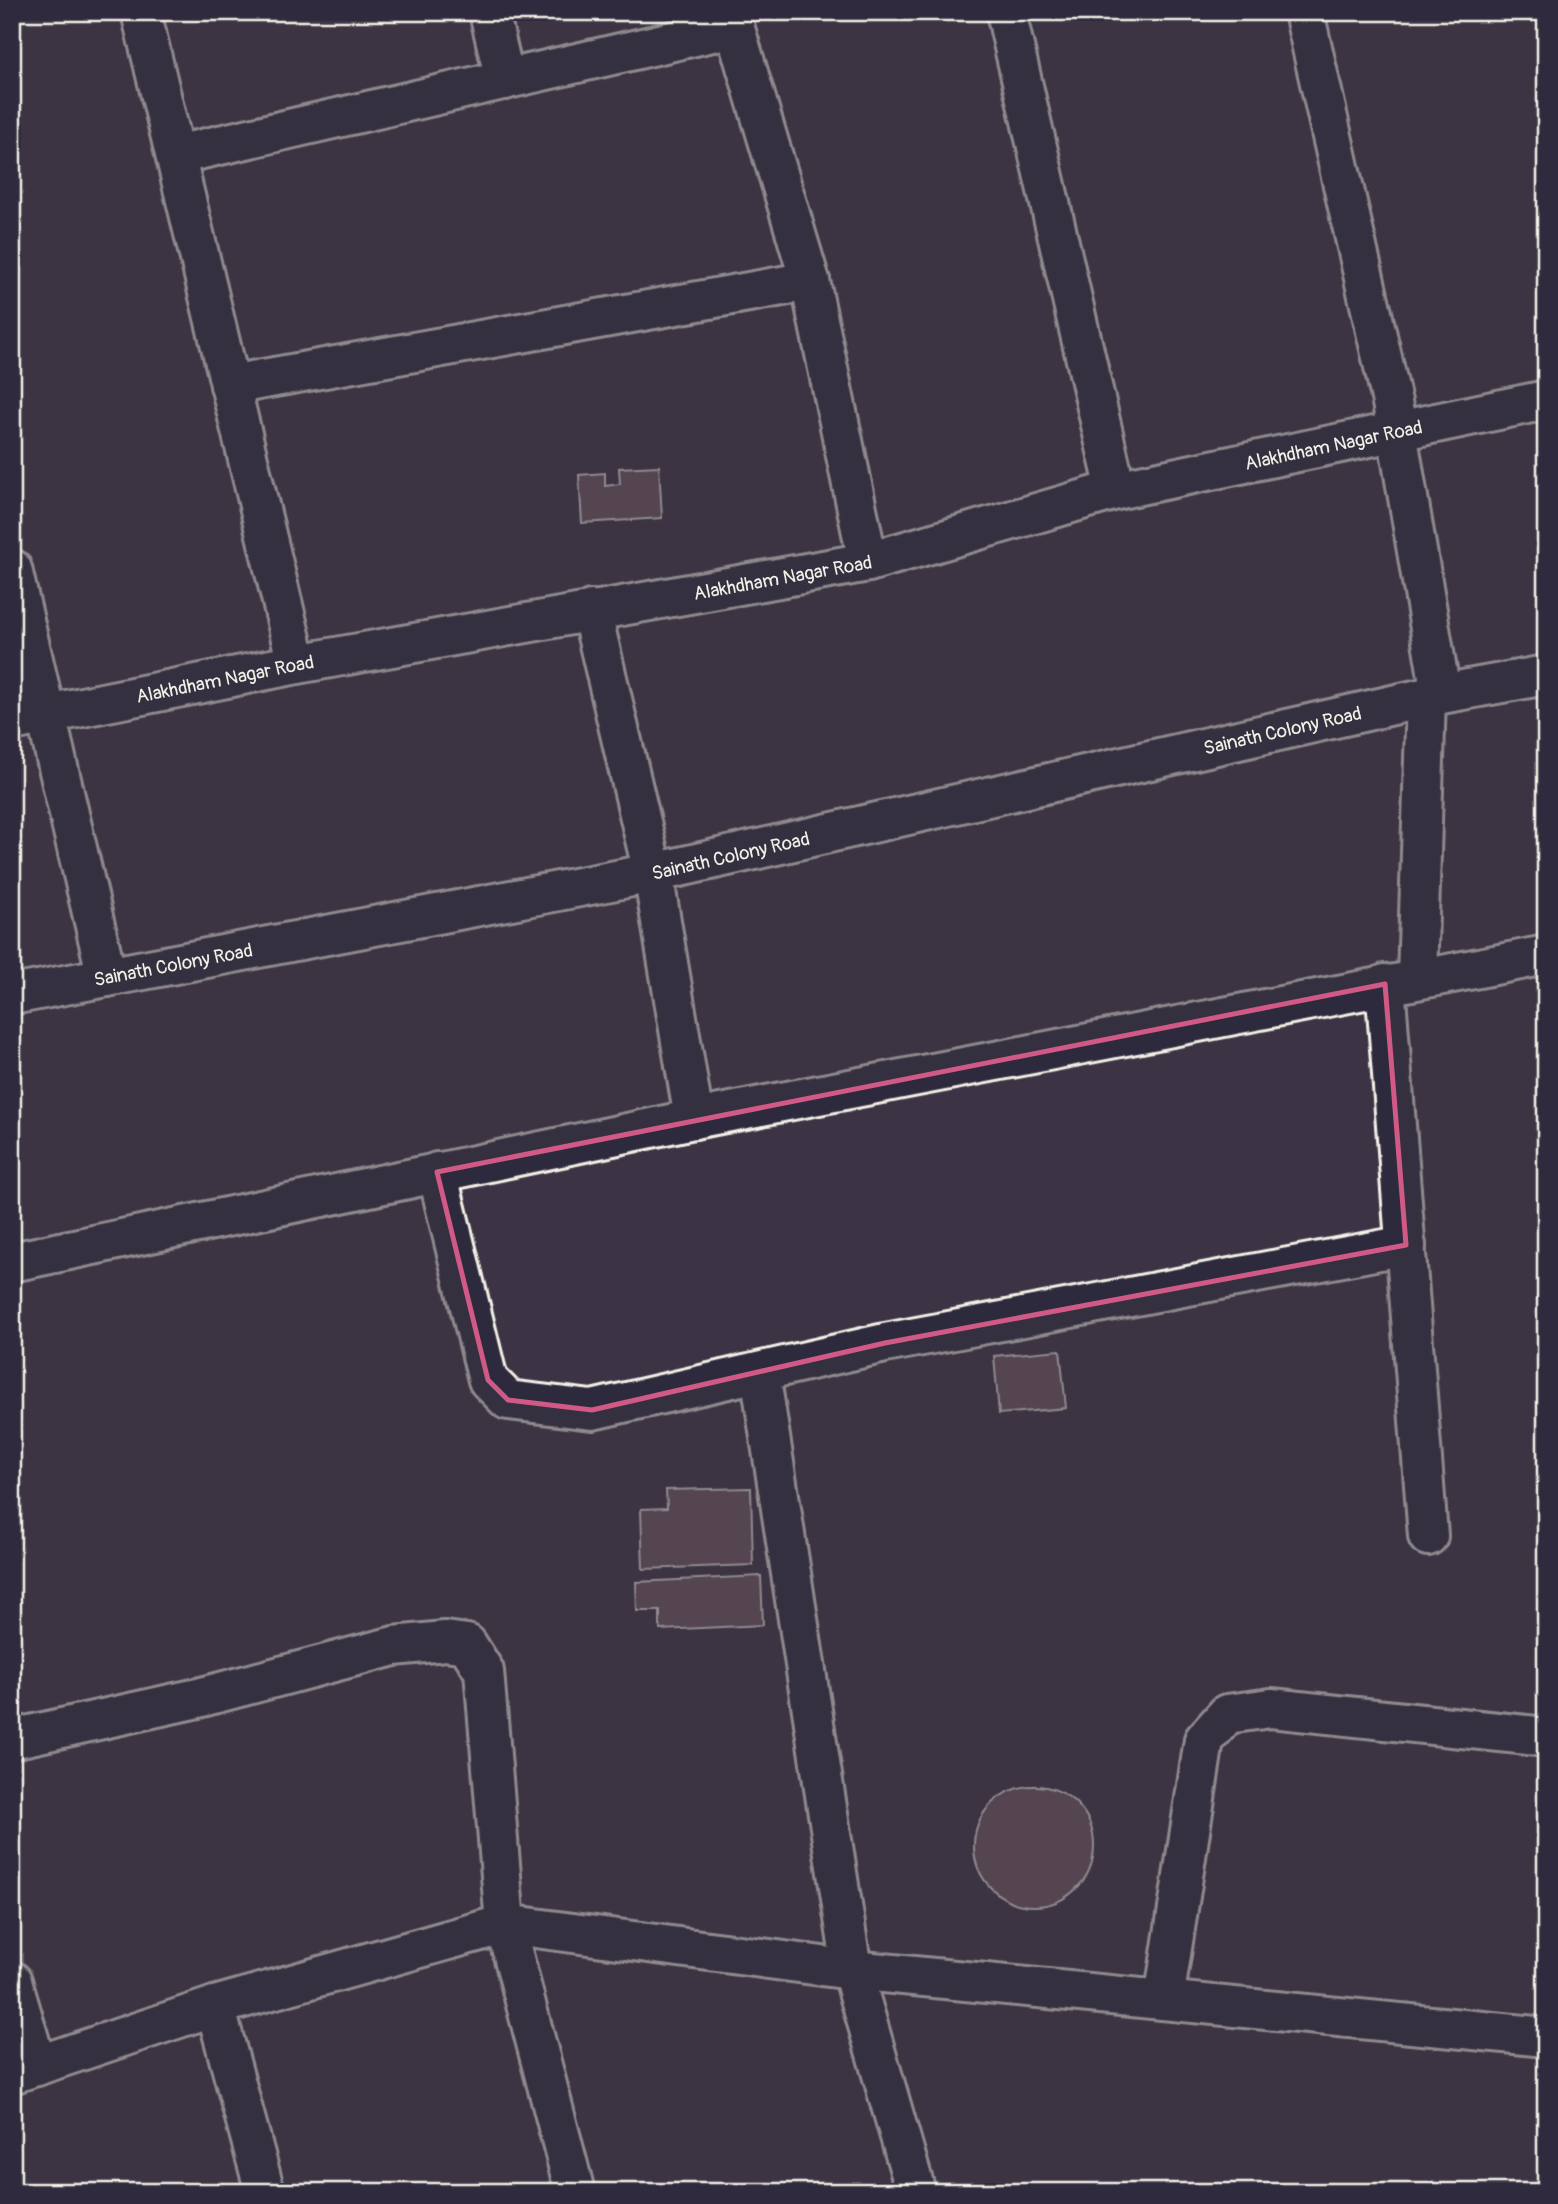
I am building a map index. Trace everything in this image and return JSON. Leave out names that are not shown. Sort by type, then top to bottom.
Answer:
[{"type":"street","points":[[141,12],[297,664]]},
{"type":"street","points":[[489,12],[505,80]]},
{"type":"street","points":[[1006,12],[1116,491]]},
{"type":"street","points":[[1304,12],[1392,402],[1434,696],[1401,981],[1406,1245],[1428,1536]]},
{"type":"street","points":[[176,155],[505,80],[732,20],[810,281],[868,562]]},
{"type":"street","points":[[230,385],[810,281]]},
{"type":"street","name":"Alakhdham Nagar Road","points":[[29,718],[297,664],[868,562],[1116,491],[1546,400]]},
{"type":"street","points":[[12,569],[29,718],[107,977]]},
{"type":"street","points":[[592,610],[653,873],[694,1119]]},
{"type":"street","name":"Sainath Colony Road","points":[[12,995],[653,873],[1434,696],[1546,675]]},
{"type":"street","points":[[12,1262],[694,1119],[1546,954]]},
{"type":"street","points":[[437,1172],[488,1380],[508,1400],[592,1410],[884,1343],[1406,1245]]},
{"type":"street","points":[[760,1372],[852,1970],[916,2192]]},
{"type":"street","points":[[12,1739],[198,1698],[394,1646],[445,1641],[467,1644],[484,1671],[505,1924],[575,2192]]},
{"type":"street","points":[[1164,2000],[1204,1740],[1227,1714],[1271,1708],[1546,1737]]},
{"type":"street","points":[[12,1981],[25,2070],[215,2006],[505,1924],[852,1970],[1546,2037]]},
{"type":"street","points":[[215,2006],[265,2192]]},
{"type":"highlighted area","points":[[1385,984],[1406,1245],[885,1343],[592,1410],[508,1400],[488,1380],[437,1172]]},
{"type":"building","points":[[659,466],[662,518],[582,523],[579,475],[605,473],[605,486],[620,484],[619,468]]},
{"type":"building","points":[[1060,1350],[1066,1408],[999,1414],[994,1356]]},
{"type":"building","points":[[751,1488],[753,1565],[643,1569],[641,1509],[667,1508],[666,1490]]},
{"type":"building","points":[[761,1576],[763,1625],[660,1630],[660,1611],[637,1611],[636,1582]]},
{"type":"building","points":[[1034,1786],[1057,1791],[1076,1804],[1089,1823],[1094,1846],[1089,1869],[1076,1888],[1057,1901],[1034,1906],[1011,1901],[992,1888],[979,1869],[974,1846],[979,1823],[992,1804],[1011,1791]]}]
